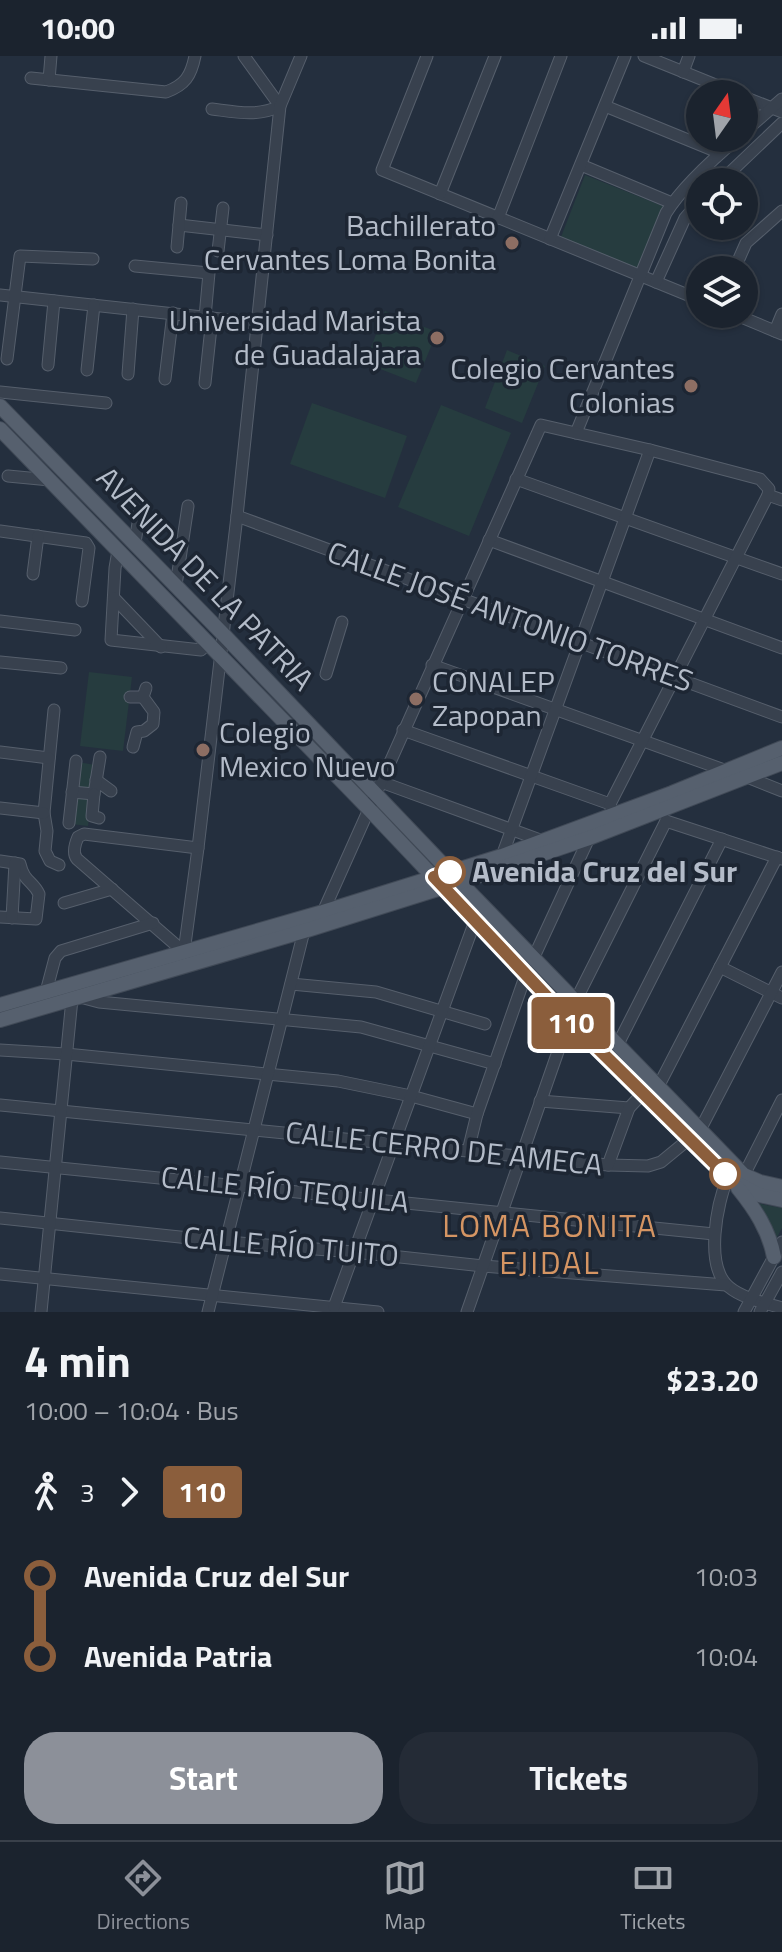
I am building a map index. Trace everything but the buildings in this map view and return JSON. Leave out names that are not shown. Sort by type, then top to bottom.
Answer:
[{"type":"main road","name":"AVENIDA DE LA PATRIA","points":[[2,397],[135,543],[378,787],[455,877],[658,1087],[694,1135],[735,1178],[759,1195],[782,1200]]},
{"type":"main road","name":"AVENIDA DE LA PATRIA","points":[[0,429],[569,1020],[643,1093],[694,1135]]},
{"type":"main road","points":[[455,877],[612,810],[727,771],[782,748]]},
{"type":"main road","points":[[0,1005],[304,931],[439,882],[662,817],[782,763]]},
{"type":"main road","points":[[0,1020],[76,998],[323,912],[439,882]]},
{"type":"main road","name":"AVENIDA DE LA PATRIA","points":[[735,1178],[782,1187]]},
{"type":"main road","points":[[735,1178],[759,1216],[774,1257]]},
{"type":"street","points":[[49,80],[51,56]]},
{"type":"street","points":[[31,78],[166,92],[179,87],[184,81],[195,56]]},
{"type":"street","points":[[244,56],[280,106]]},
{"type":"street","points":[[186,958],[280,106],[301,56]]},
{"type":"street","points":[[427,56],[382,170],[686,294]]},
{"type":"street","points":[[440,194],[495,56]]},
{"type":"street","points":[[498,218],[561,56]]},
{"type":"street","points":[[550,239],[625,56]]},
{"type":"street","points":[[644,56],[703,80]]},
{"type":"street","points":[[683,72],[689,56]]},
{"type":"street","points":[[758,101],[779,106]]},
{"type":"street","points":[[212,109],[258,114],[280,106]]},
{"type":"street","points":[[576,433],[666,213],[720,153],[605,106]]},
{"type":"street","points":[[758,122],[779,106]]},
{"type":"street","points":[[735,168],[782,123]]},
{"type":"street","points":[[581,165],[672,203]]},
{"type":"street","points":[[177,247],[181,203]]},
{"type":"street","points":[[218,251],[223,208]]},
{"type":"street","points":[[740,256],[746,243],[782,211]]},
{"type":"street","points":[[656,282],[686,217]]},
{"type":"street","points":[[179,225],[267,235]]},
{"type":"street","points":[[7,359],[20,256],[93,259]]},
{"type":"street","points":[[135,266],[209,273],[205,383]]},
{"type":"street","points":[[0,295],[257,323]]},
{"type":"street","points":[[48,365],[54,301]]},
{"type":"street","points":[[87,370],[94,305]]},
{"type":"street","points":[[128,374],[133,309]]},
{"type":"street","points":[[165,379],[173,313]]},
{"type":"street","points":[[758,324],[778,332],[782,314]]},
{"type":"street","points":[[2,397],[106,403]]},
{"type":"street","points":[[323,912],[541,425],[760,479],[766,489],[782,500]]},
{"type":"street","points":[[502,856],[650,450]]},
{"type":"street","points":[[8,476],[50,480]]},
{"type":"street","points":[[516,479],[782,574]]},
{"type":"street","points":[[403,730],[531,776],[612,810],[642,740],[736,557],[766,489]]},
{"type":"street","points":[[135,543],[141,503]]},
{"type":"street","points":[[176,585],[188,506]]},
{"type":"street","name":"CALLE JOSÉ ANTONIO TORRES","points":[[237,516],[782,717]]},
{"type":"street","points":[[0,531],[80,541],[88,545],[82,601]]},
{"type":"street","points":[[33,574],[38,536]]},
{"type":"street","points":[[489,540],[782,648]]},
{"type":"street","points":[[118,551],[111,640],[201,650],[208,643]]},
{"type":"street","points":[[114,598],[161,647]]},
{"type":"street","points":[[0,621],[75,630]]},
{"type":"street","points":[[326,674],[342,622]]},
{"type":"street","points":[[0,662],[61,668]]},
{"type":"street","points":[[432,665],[727,771]]},
{"type":"street","points":[[133,747],[132,729],[144,731],[153,724],[152,708],[140,694]]},
{"type":"street","points":[[54,710],[44,813],[47,831],[45,851],[50,861],[59,865]]},
{"type":"street","points":[[0,752],[49,758]]},
{"type":"street","points":[[99,818],[92,816],[100,757]]},
{"type":"street","points":[[69,823],[76,761]]},
{"type":"street","points":[[747,777],[782,791]]},
{"type":"street","points":[[96,780],[111,791]]},
{"type":"street","points":[[378,787],[543,841]]},
{"type":"street","points":[[72,792],[94,794]]},
{"type":"street","points":[[0,808],[44,813]]},
{"type":"street","points":[[575,1002],[662,817],[779,858],[658,1087]]},
{"type":"street","points":[[186,958],[153,923],[74,855],[76,840],[80,835],[89,834],[198,848]]},
{"type":"street","points":[[533,959],[589,838]]},
{"type":"street","points":[[617,1046],[722,839]]},
{"type":"street","points":[[0,861],[15,863],[20,864],[25,878],[38,890],[36,919],[6,918],[15,863]]},
{"type":"street","points":[[64,903],[112,889]]},
{"type":"street","points":[[334,1307],[475,921]]},
{"type":"street","points":[[46,992],[55,958],[61,951],[153,923]]},
{"type":"street","points":[[208,1312],[304,931]]},
{"type":"street","points":[[720,967],[777,995]]},
{"type":"street","name":"CALLE CERRO DE AMECA","points":[[0,1105],[608,1165],[648,1166],[661,1162],[694,1135],[777,995],[782,972]]},
{"type":"street","points":[[468,1151],[477,1114],[526,974]]},
{"type":"street","points":[[291,984],[376,992],[485,1024]]},
{"type":"street","points":[[41,1312],[66,1054],[76,998],[361,1027],[495,1064]]},
{"type":"street","points":[[467,1312],[569,1020]]},
{"type":"street","points":[[0,1050],[338,1081],[477,1114]]},
{"type":"street","points":[[608,1165],[629,1108],[643,1093]]},
{"type":"street","points":[[782,1100],[718,1205],[714,1234],[720,1276],[726,1285],[763,1307],[782,1308]]},
{"type":"street","points":[[540,1101],[629,1108]]},
{"type":"street","name":"CALLE RÍO TEQUILA","points":[[0,1162],[714,1234]]},
{"type":"street","name":"CALLE RÍO TUITO","points":[[0,1218],[483,1266],[726,1285]]},
{"type":"street","points":[[744,1312],[782,1242]]},
{"type":"street","points":[[763,1307],[782,1272]]},
{"type":"street","points":[[0,1274],[378,1312]]},
{"type":"green space","points":[[585,175],[665,207],[639,269],[561,237]]},
{"type":"green space","points":[[385,311],[437,332],[416,383],[365,363]]},
{"type":"green space","points":[[507,350],[545,366],[522,423],[485,408]]},
{"type":"green space","points":[[312,403],[407,436],[385,498],[290,464]]},
{"type":"green space","points":[[441,405],[511,433],[469,536],[398,507]]},
{"type":"green space","points":[[89,672],[132,677],[123,751],[80,746]]},
{"type":"green space","points":[[78,762],[95,765],[92,792],[74,790]]},
{"type":"green space","points":[[75,794],[92,796],[88,826],[71,824]]},
{"type":"green space","points":[[756,1203],[782,1208],[782,1228],[774,1243]]},
{"type":"bus line","name":"110","points":[[450,872],[434,877],[569,1020],[725,1174]]},
{"type":"place","name":"Bachillerato Cervantes Loma Bonita","points":[[512,243]]},
{"type":"place","name":"Universidad Marista de Guadalajara","points":[[437,338]]},
{"type":"place","name":"Colegio Cervantes Colonias","points":[[691,386]]},
{"type":"place","name":"CONALEP Zapopan","points":[[416,699]]},
{"type":"place","name":"Colegio Mexico Nuevo","points":[[203,750]]},
{"type":"place","name":"Avenida Cruz del Sur","points":[[450,872]]},
{"type":"district","name":"LOMA BONITA EJIDAL","points":[[550,1244]]}]
